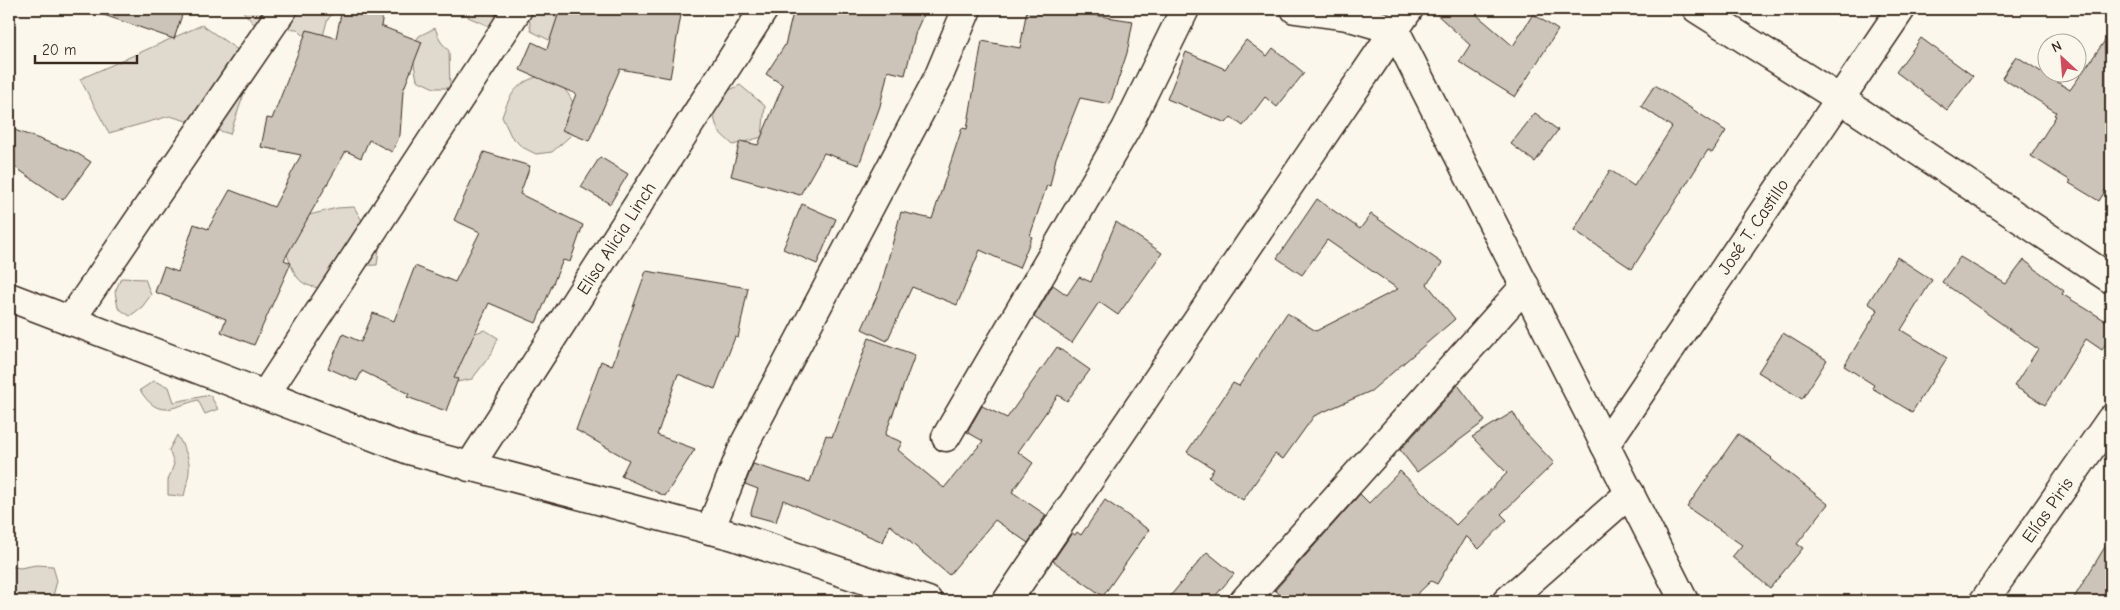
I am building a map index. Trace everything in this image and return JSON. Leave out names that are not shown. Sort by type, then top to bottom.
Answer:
[{"type":"street","points":[[70,320],[283,9]]},
{"type":"street","points":[[265,395],[518,9]]},
{"type":"street","name":"Elisa Alicia Linch","points":[[469,467],[764,9]]},
{"type":"street","points":[[710,530],[745,443],[938,78],[967,9]]},
{"type":"street","points":[[946,437],[1126,130],[1184,9]]},
{"type":"street","points":[[1295,9],[1347,16],[1402,20]]},
{"type":"street","points":[[1697,9],[1840,99],[2111,279]]},
{"type":"street","name":"José T. Castillo","points":[[1606,445],[1901,9]]},
{"type":"street","points":[[1402,20],[1525,286],[1684,601]]},
{"type":"street","points":[[1007,601],[1402,20]]},
{"type":"street","points":[[1244,601],[1525,286]]},
{"type":"street","points":[[9,297],[409,450],[710,530],[928,601]]},
{"type":"street","name":"Elías Piris","points":[[1984,601],[2111,419]]},
{"type":"street","points":[[1508,601],[1630,493]]},
{"type":"shaded area","points":[[241,9],[335,9],[327,21],[323,36],[308,40],[297,29],[267,29],[253,23]]},
{"type":"shaded area","points":[[470,9],[523,9],[498,30],[468,17]]},
{"type":"shaded area","points":[[544,9],[557,17],[566,30],[559,45],[531,31],[528,12]]},
{"type":"shaded area","points":[[202,25],[255,62],[230,134],[170,116],[109,133],[80,79]]},
{"type":"shaded area","points":[[435,28],[441,42],[449,51],[450,88],[434,88],[417,80],[411,49],[419,36]]},
{"type":"shaded area","points":[[548,74],[562,86],[571,98],[576,112],[577,130],[552,152],[536,154],[522,147],[511,136],[502,117],[513,93],[523,83],[538,76]]},
{"type":"shaded area","points":[[740,85],[765,106],[762,137],[733,145],[718,131],[709,100]]},
{"type":"shaded area","points":[[354,207],[379,249],[377,265],[346,266],[327,288],[318,288],[304,284],[296,276],[287,255],[305,216],[337,208]]},
{"type":"shaded area","points":[[121,278],[145,279],[151,295],[142,307],[130,316],[118,308],[115,292]]},
{"type":"shaded area","points":[[485,330],[498,338],[492,353],[472,379],[457,382],[445,370],[471,334]]},
{"type":"shaded area","points":[[154,381],[169,387],[174,402],[210,395],[218,409],[205,414],[198,400],[172,408],[159,408],[153,405],[140,390]]},
{"type":"shaded area","points":[[177,435],[186,452],[189,465],[184,496],[168,495],[168,480],[174,464],[169,450]]},
{"type":"shaded area","points":[[36,565],[53,566],[57,581],[53,596],[36,601],[9,601],[9,566],[20,568]]},
{"type":"building","points":[[99,9],[184,9],[174,39],[98,13]]},
{"type":"building","points":[[342,9],[384,9],[381,26],[422,42],[403,91],[400,135],[392,152],[369,140],[361,158],[346,151],[284,260],[291,263],[254,345],[221,332],[226,319],[155,292],[164,267],[178,272],[194,224],[208,229],[230,190],[274,207],[301,155],[261,147],[267,118],[272,119],[307,30],[336,38]]},
{"type":"building","points":[[560,9],[682,9],[670,78],[620,69],[589,141],[562,130],[576,94],[520,70],[532,42],[547,49]]},
{"type":"building","points":[[794,9],[926,9],[916,31],[905,75],[888,71],[880,106],[859,165],[824,153],[800,195],[731,176],[740,141],[758,145],[783,85],[766,74],[785,45]]},
{"type":"building","points":[[1027,9],[1074,12],[1133,21],[1127,53],[1110,104],[1080,98],[1056,158],[1050,186],[1047,185],[1030,236],[1032,237],[1019,268],[980,250],[957,305],[912,287],[887,341],[862,329],[880,289],[901,212],[932,219],[962,128],[967,129],[982,41],[1020,48]]},
{"type":"building","points":[[1431,9],[1470,9],[1513,46],[1533,14],[1558,30],[1515,97],[1459,62],[1470,45]]},
{"type":"building","points":[[2111,32],[2111,181],[2099,201],[2069,183],[2071,181],[2031,156],[2056,116],[2054,115],[2056,112],[2002,78],[2016,56],[2038,70],[2038,82],[2057,82],[2070,90],[2076,82],[2088,82],[2088,65]]},
{"type":"building","points":[[1921,38],[1973,76],[1947,110],[1896,72]]},
{"type":"building","points":[[1246,40],[1267,56],[1273,48],[1304,73],[1277,107],[1265,97],[1243,126],[1231,117],[1226,123],[1167,99],[1186,52],[1225,69]]},
{"type":"building","points":[[1655,85],[1726,131],[1712,153],[1708,150],[1632,269],[1574,230],[1610,170],[1634,186],[1672,127],[1641,106]]},
{"type":"building","points":[[1535,113],[1558,130],[1535,162],[1511,144]]},
{"type":"building","points":[[9,128],[75,152],[91,162],[63,200],[9,163]]},
{"type":"building","points":[[484,152],[530,166],[520,194],[583,225],[570,262],[563,260],[536,323],[489,303],[454,378],[458,379],[446,411],[407,397],[409,394],[362,371],[357,381],[328,368],[343,334],[361,342],[373,313],[394,321],[415,266],[455,282],[480,232],[454,220]]},
{"type":"building","points":[[600,157],[628,174],[610,204],[581,187]]},
{"type":"building","points":[[1317,199],[1360,229],[1371,214],[1442,263],[1427,284],[1455,319],[1371,391],[1314,416],[1283,459],[1275,454],[1243,500],[1208,477],[1214,469],[1187,452],[1233,383],[1239,386],[1287,313],[1316,331],[1398,289],[1327,240],[1302,275],[1277,258]]},
{"type":"building","points":[[802,204],[836,219],[817,264],[783,249]]},
{"type":"building","points":[[1116,222],[1162,253],[1118,315],[1099,302],[1072,343],[1034,317],[1053,285],[1067,295],[1079,277],[1091,282]]},
{"type":"building","points":[[1897,257],[1932,280],[1901,330],[1947,358],[1912,412],[1872,388],[1874,385],[1844,366],[1878,310],[1868,303]]},
{"type":"building","points":[[1960,257],[2006,284],[2024,260],[2064,291],[2062,294],[2111,324],[2111,335],[2102,350],[2086,339],[2045,405],[2014,386],[2038,349],[1942,282]]},
{"type":"building","points":[[646,271],[748,288],[738,338],[735,337],[715,389],[678,374],[657,435],[695,449],[665,496],[621,476],[629,460],[576,430],[601,361],[612,366]]},
{"type":"building","points":[[1783,333],[1827,360],[1802,399],[1758,372]]},
{"type":"building","points":[[869,338],[915,355],[885,435],[902,442],[898,450],[944,488],[983,441],[967,432],[982,406],[1007,418],[1057,347],[1090,370],[1067,401],[1058,395],[1018,452],[1033,463],[1012,492],[1046,515],[1028,543],[995,520],[949,575],[890,525],[883,542],[783,500],[776,522],[750,515],[758,489],[745,484],[753,464],[810,482],[826,435],[832,437]]},
{"type":"building","points":[[1458,385],[1485,421],[1417,472],[1400,450]]},
{"type":"building","points":[[1513,412],[1523,430],[1554,463],[1501,514],[1507,520],[1479,549],[1466,536],[1437,584],[1431,581],[1410,601],[1287,601],[1275,590],[1360,494],[1369,503],[1400,471],[1456,525],[1507,473],[1472,437]]},
{"type":"building","points":[[1738,434],[1772,458],[1828,504],[1797,544],[1803,548],[1770,588],[1732,557],[1742,545],[1687,507]]},
{"type":"building","points":[[1105,500],[1149,530],[1103,596],[1053,561],[1072,533],[1075,535],[1077,532],[1081,535]]},
{"type":"building","points":[[2111,537],[2111,601],[2072,601]]},
{"type":"building","points":[[1207,552],[1234,574],[1211,601],[1166,601]]}]
